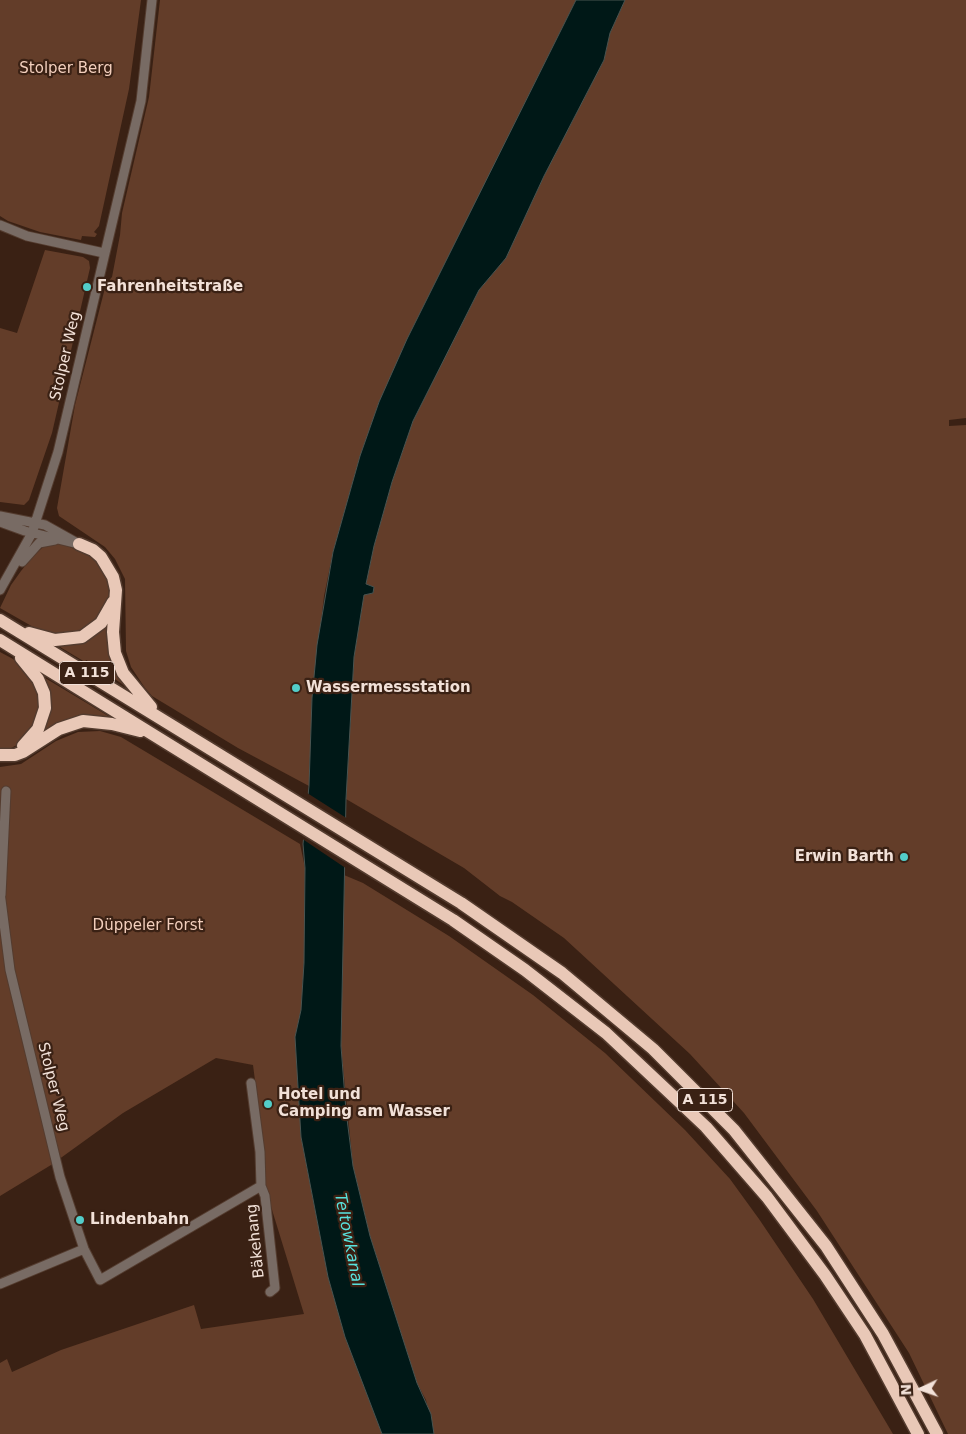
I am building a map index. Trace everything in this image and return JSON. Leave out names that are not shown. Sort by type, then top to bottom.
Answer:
[{"type":"highway","points":[[79,544],[93,550],[101,558],[113,577],[116,590],[113,632],[115,653],[123,672],[133,687],[161,718]]},
{"type":"highway","points":[[13,628],[55,640],[82,637],[101,623],[111,609],[116,590]]},
{"type":"highway","name":"A 115","points":[[0,620],[381,852],[494,925],[562,973],[653,1048],[727,1123],[826,1246],[883,1334],[937,1434]]},
{"type":"highway","points":[[3,756],[31,740],[43,719],[45,708],[44,693],[38,679],[5,643]]},
{"type":"highway","name":"A 115","points":[[5,643],[371,868],[525,970],[576,1008],[639,1062],[706,1126],[762,1190],[825,1275],[865,1335],[918,1434]]},
{"type":"highway","points":[[3,756],[23,752],[59,728],[82,721],[112,724],[152,734]]},
{"type":"street","name":"Stolper Weg","points":[[0,590],[32,533],[58,452],[141,102],[152,0]]},
{"type":"street","points":[[0,225],[27,236],[104,253]]},
{"type":"street","points":[[0,516],[36,522],[53,528],[79,544]]},
{"type":"street","points":[[0,522],[32,533],[79,544]]},
{"type":"street","points":[[14,568],[21,564],[39,543],[58,539]]},
{"type":"street","name":"Stolper Weg","points":[[6,791],[0,893],[10,970],[68,1206],[84,1249],[100,1280]]},
{"type":"street","name":"Bäkehang","points":[[251,1083],[260,1152],[261,1186],[265,1196],[275,1288],[270,1292]]},
{"type":"street","name":"Bäkehang","points":[[100,1280],[261,1186]]},
{"type":"street","points":[[0,1284],[84,1249]]},
{"type":"green space","name":"Stolper Berg","points":[[0,0],[141,0],[129,89],[99,226],[94,232],[97,234],[95,237],[82,236],[81,240],[40,232],[8,221],[0,216]]},
{"type":"green space","points":[[160,0],[576,0],[379,402],[360,456],[333,552],[324,596],[312,698],[309,786],[238,748],[152,696],[131,667],[126,651],[125,579],[115,559],[105,547],[59,516],[57,508],[75,405],[106,284],[112,277],[122,213],[149,97]]},
{"type":"green space","points":[[625,0],[966,0],[966,418],[949,420],[949,426],[966,425],[966,1434],[948,1434],[909,1353],[817,1211],[744,1113],[690,1054],[564,938],[512,902],[500,896],[464,868],[346,799],[354,657],[364,595],[373,593],[374,587],[366,584],[374,546],[392,482],[413,421],[479,290],[506,258],[544,176],[604,60],[610,33]]},
{"type":"green space","points":[[45,250],[83,257],[89,261],[90,268],[52,433],[29,500],[24,505],[0,502],[0,328],[17,333]]},
{"type":"green space","points":[[48,543],[59,543],[88,554],[96,560],[106,577],[109,589],[108,601],[103,614],[84,631],[71,635],[42,632],[0,608],[11,585],[21,571],[35,554]]},
{"type":"green space","points":[[108,618],[128,688],[93,664],[86,660],[85,662],[55,644]]},
{"type":"green space","points":[[0,652],[13,659],[29,674],[37,686],[41,704],[33,730],[17,745],[9,749],[0,749]]},
{"type":"green space","points":[[35,672],[115,720],[36,737],[43,723]]},
{"type":"green space","name":"Düppeler Forst","points":[[100,731],[121,737],[300,844],[305,868],[304,963],[301,1010],[295,1037],[301,1137],[328,1277],[345,1337],[382,1434],[0,1434],[0,1363],[7,1359],[12,1372],[61,1350],[194,1305],[201,1329],[304,1314],[265,1187],[264,1149],[253,1065],[216,1058],[123,1113],[51,1165],[0,1196],[0,767],[21,764],[56,741],[78,732]]},
{"type":"green space","points":[[344,875],[363,883],[449,936],[533,995],[605,1053],[685,1130],[730,1179],[759,1219],[813,1299],[893,1434],[434,1434],[426,1400],[417,1383],[370,1236],[353,1166],[341,1046]]},
{"type":"water","name":"Teltowkanal","points":[[576,0],[625,0],[610,33],[604,60],[544,176],[506,258],[479,290],[413,421],[392,482],[374,546],[366,584],[374,587],[373,593],[364,595],[354,657],[346,799],[341,1046],[346,1111],[353,1166],[370,1236],[417,1383],[431,1414],[434,1434],[382,1434],[345,1337],[328,1277],[301,1137],[295,1037],[301,1010],[304,963],[305,868],[303,844],[309,786],[312,698],[317,645],[333,552],[360,456],[379,402],[407,339]]},
{"type":"pier","points":[[304,791],[348,819],[347,869],[301,838]]},
{"type":"place","name":"Fahrenheitstraße","points":[[87,287]]},
{"type":"place","name":"Wassermessstation","points":[[296,688]]},
{"type":"place","name":"Erwin Barth","points":[[904,857]]},
{"type":"place","name":"Hotel und Camping am Wasser","points":[[268,1104]]},
{"type":"place","name":"Lindenbahn","points":[[80,1220]]}]
